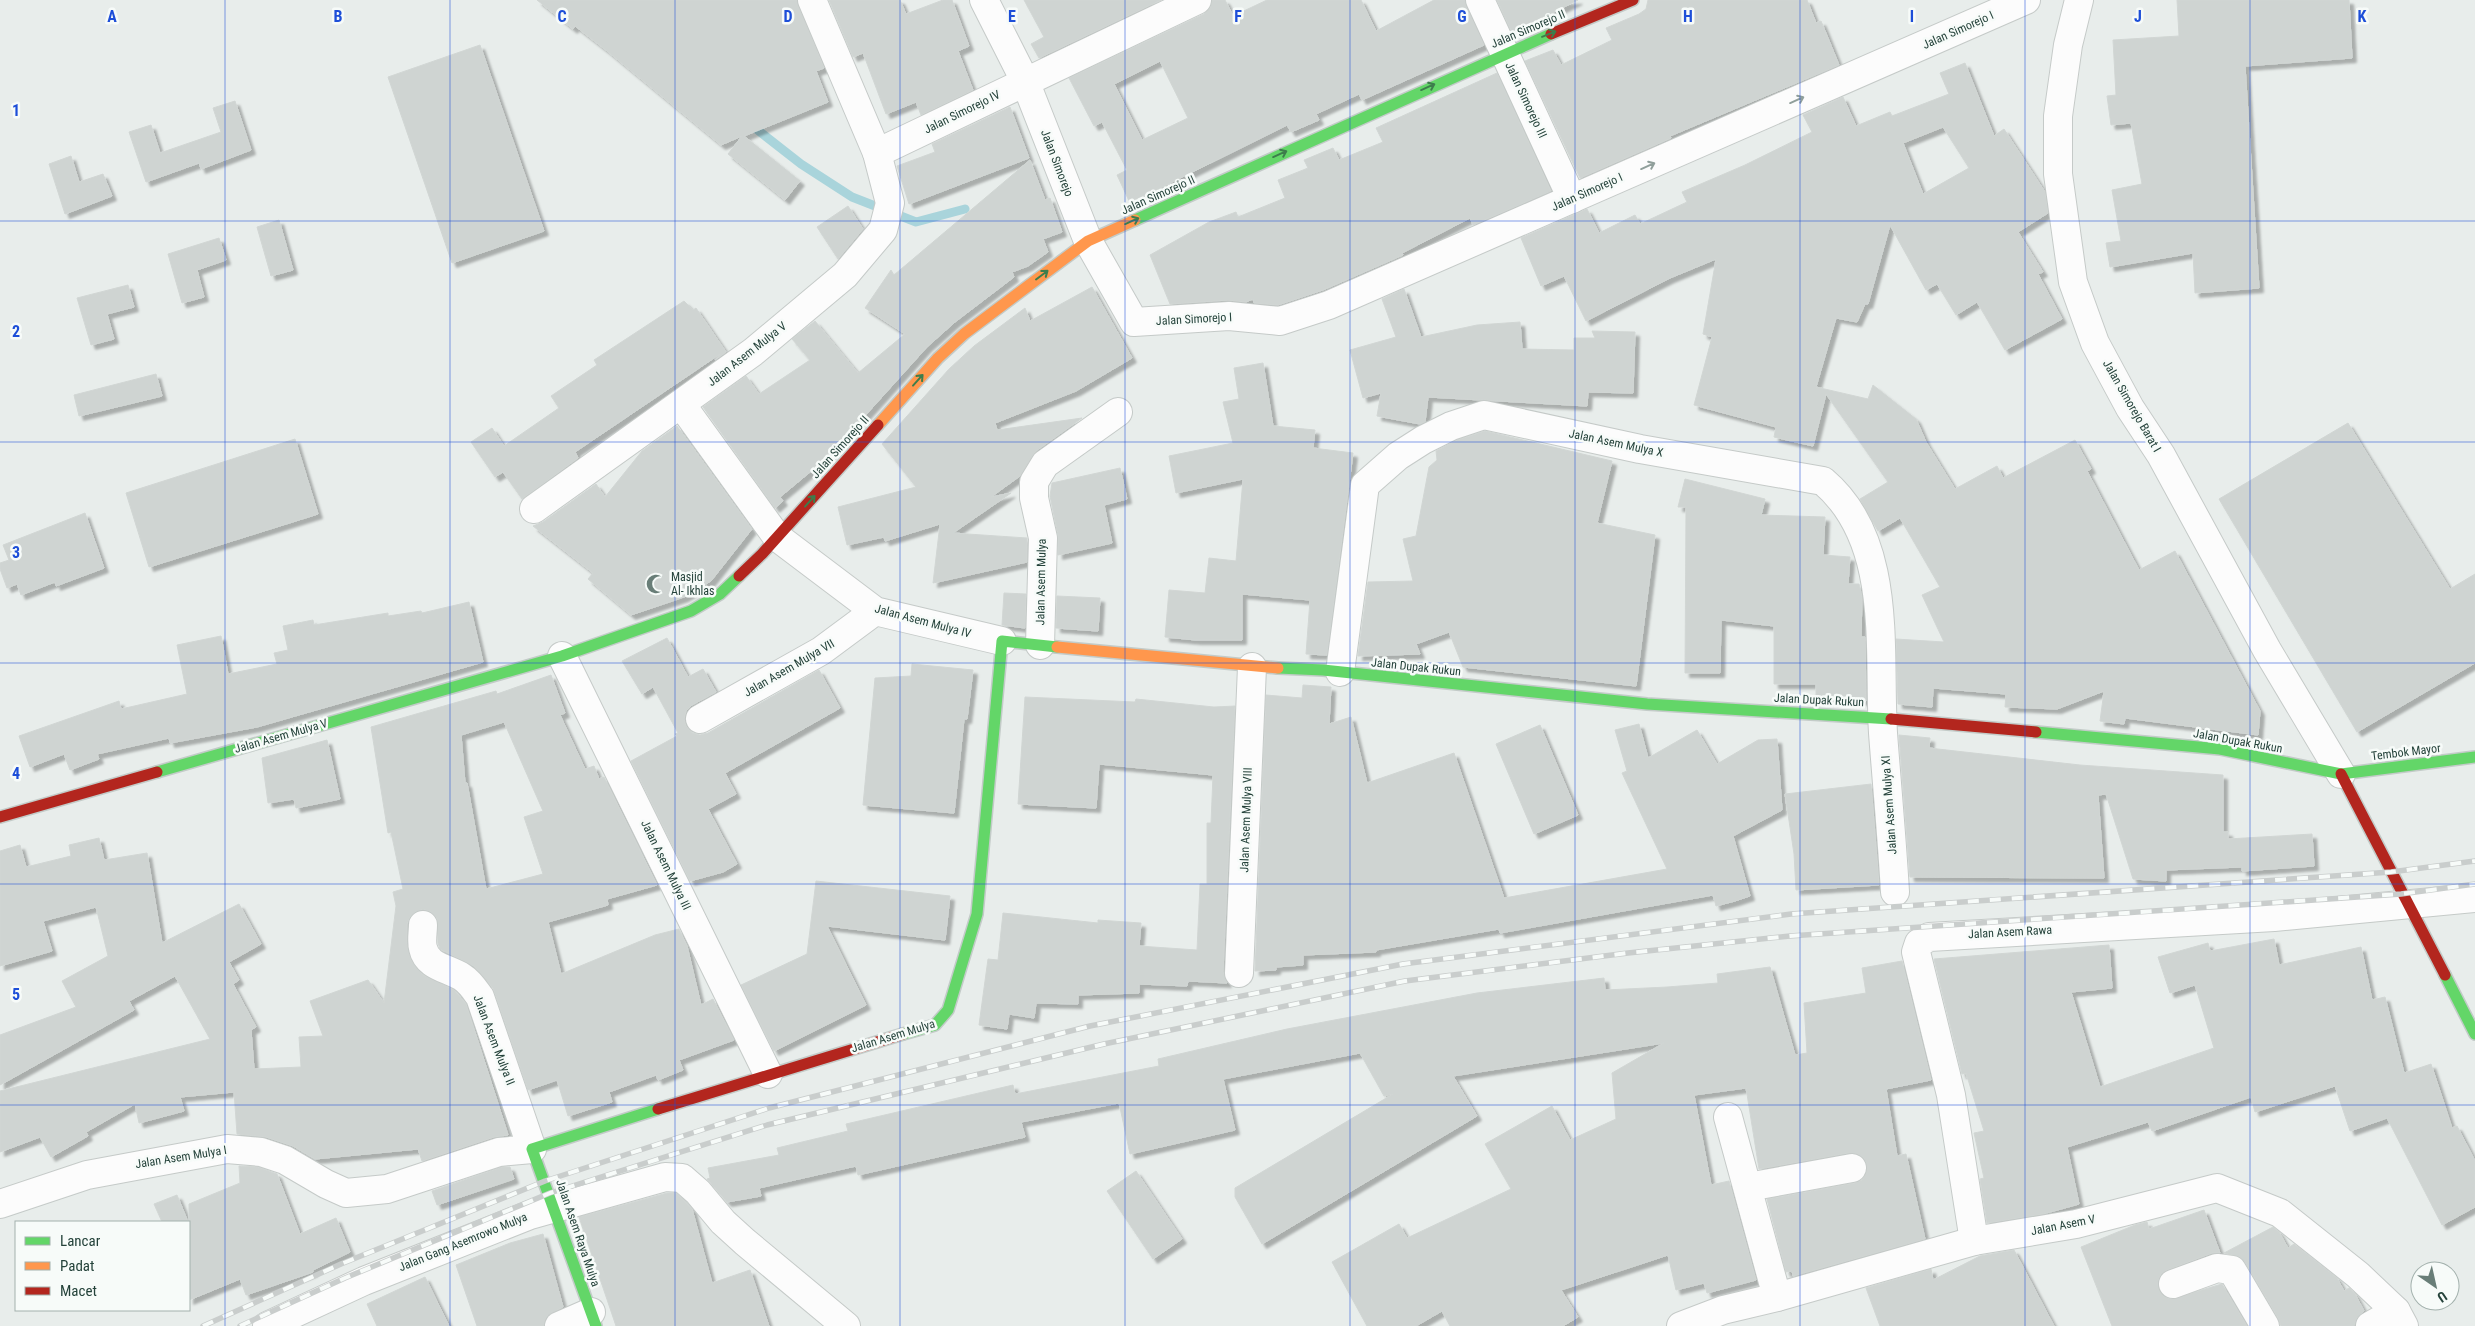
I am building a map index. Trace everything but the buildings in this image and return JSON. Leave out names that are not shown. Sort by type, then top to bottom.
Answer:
[{"type":"street","points":[[812,0],[877,153]]},
{"type":"street","name":"Jalan Simorejo","points":[[984,0],[1025,81],[1088,242],[1134,322]]},
{"type":"street","name":"Jalan Simorejo IV","points":[[877,153],[1197,0]]},
{"type":"street","name":"Jalan Simorejo III","points":[[1480,0],[1572,199]]},
{"type":"street","name":"Jalan Simorejo II","points":[[562,656],[691,611],[720,594],[762,554],[938,358],[964,334],[1088,242],[1504,53],[1634,0]]},
{"type":"street","name":"Jalan Simorejo I","points":[[1134,322],[1229,316],[1280,321],[1329,305],[2026,0]]},
{"type":"street","name":"Jalan Simorejo Barat I","points":[[2079,0],[2068,45],[2058,116],[2058,174],[2073,282],[2096,343],[2130,408],[2161,455],[2267,650],[2341,774]]},
{"type":"street","name":"Jalan Asem Mulya V","points":[[534,509],[753,352],[845,275],[883,230],[890,203],[877,153]]},
{"type":"street","name":"Jalan Asem Mulya IV","points":[[681,404],[777,537],[875,611],[1002,641]]},
{"type":"street","name":"Jalan Asem Mulya","points":[[1040,645],[1043,538],[1034,498],[1034,482],[1044,464],[1118,412]]},
{"type":"street","name":"Jalan Asem Mulya X","points":[[1340,672],[1366,485],[1398,456],[1423,440],[1451,426],[1484,415],[1640,448],[1823,481],[1833,490],[1852,518],[1870,558],[1878,593],[1883,718]]},
{"type":"street","name":"Jalan Asem Mulya VII","points":[[700,719],[821,651],[875,611]]},
{"type":"street","name":"Jalan Dupak Rukun","points":[[1002,641],[1252,667],[1340,672],[1647,704],[1883,718],[2220,749],[2341,774]]},
{"type":"street","name":"Jalan Asem Mulya","points":[[532,1149],[768,1074],[935,1025],[948,1010],[976,914],[1002,641]]},
{"type":"street","name":"Jalan Asem Mulya V","points":[[0,817],[562,656]]},
{"type":"street","name":"Jalan Asem Mulya III","points":[[562,656],[768,1074]]},
{"type":"street","name":"Jalan Asem Mulya VIII","points":[[1239,973],[1252,667]]},
{"type":"street","name":"Jalan Asem Mulya XI","points":[[1883,718],[1895,892]]},
{"type":"street","name":"Tembok Mayor","points":[[2341,774],[2475,757]]},
{"type":"street","points":[[2341,774],[2406,904],[2475,1034]]},
{"type":"street","points":[[2406,904],[2475,898]]},
{"type":"street","name":"Jalan Asem Rawa","points":[[1974,1241],[1951,1095],[1916,952],[1924,939],[1939,936],[2274,917],[2406,904]]},
{"type":"street","name":"Jalan Asem Mulya II","points":[[423,925],[422,946],[429,960],[441,968],[462,977],[480,997],[532,1149]]},
{"type":"street","points":[[1728,1117],[1777,1297]]},
{"type":"street","name":"Jalan Asem Mulya I","points":[[0,1204],[87,1175],[227,1148],[262,1152],[285,1160],[326,1184],[346,1193],[386,1189],[499,1152],[532,1149]]},
{"type":"street","name":"Jalan Asem Raya Mulya","points":[[532,1149],[594,1319]]},
{"type":"street","points":[[1748,1187],[1852,1168]]},
{"type":"street","name":"Jalan Gang Asemrowo Mulya","points":[[267,1326],[364,1282],[554,1206],[665,1177],[682,1178],[698,1192],[723,1222],[745,1242],[846,1326]]},
{"type":"street","name":"Jalan Asem V","points":[[1681,1326],[1726,1318],[1777,1297],[1974,1241],[2076,1224],[2217,1188],[2280,1213],[2358,1275],[2400,1319]]},
{"type":"street","points":[[2173,1284],[2217,1268],[2232,1270],[2265,1326]]},
{"type":"street","points":[[560,1326],[594,1319]]},
{"type":"street","points":[[2370,1326],[2400,1319]]},
{"type":"waterway","points":[[750,124],[801,164],[852,197],[916,222],[965,209]]},
{"type":"railway","points":[[203,1326],[341,1264],[545,1181],[769,1108],[1090,1026],[1403,964],[1791,914],[2391,872],[2475,861]]},
{"type":"railway","points":[[240,1326],[345,1278],[550,1193],[767,1125],[1104,1044],[1405,981],[1628,953],[1790,936],[2401,894],[2475,884]]},
{"type":"traffic: fast","points":[[1135,220],[1551,34]]},
{"type":"traffic: fast","points":[[157,772],[562,656],[691,611],[720,594],[739,576]]},
{"type":"traffic: fast","points":[[903,1034],[935,1025],[948,1010],[977,914],[1002,641],[1057,647]]},
{"type":"traffic: fast","points":[[1278,668],[1323,670],[1647,704],[1891,719]]},
{"type":"traffic: fast","points":[[2036,732],[2220,749],[2341,774],[2475,757]]},
{"type":"traffic: fast","points":[[2445,975],[2475,1034]]},
{"type":"traffic: fast","points":[[596,1326],[532,1149],[658,1109]]},
{"type":"traffic: slow","points":[[878,425],[938,358],[964,334],[1088,241],[1135,220]]},
{"type":"traffic: slow","points":[[1057,647],[1278,668]]},
{"type":"traffic: jam","points":[[1551,34],[1633,0]]},
{"type":"traffic: jam","points":[[739,576],[762,554],[878,425]]},
{"type":"traffic: jam","points":[[1891,719],[2036,732]]},
{"type":"traffic: jam","points":[[0,817],[157,772]]},
{"type":"traffic: jam","points":[[2341,774],[2445,975]]},
{"type":"traffic: jam","points":[[658,1109],[903,1034]]},
{"type":"place","name":"Masjid Al- Ikhlas","points":[[656,584]]}]
